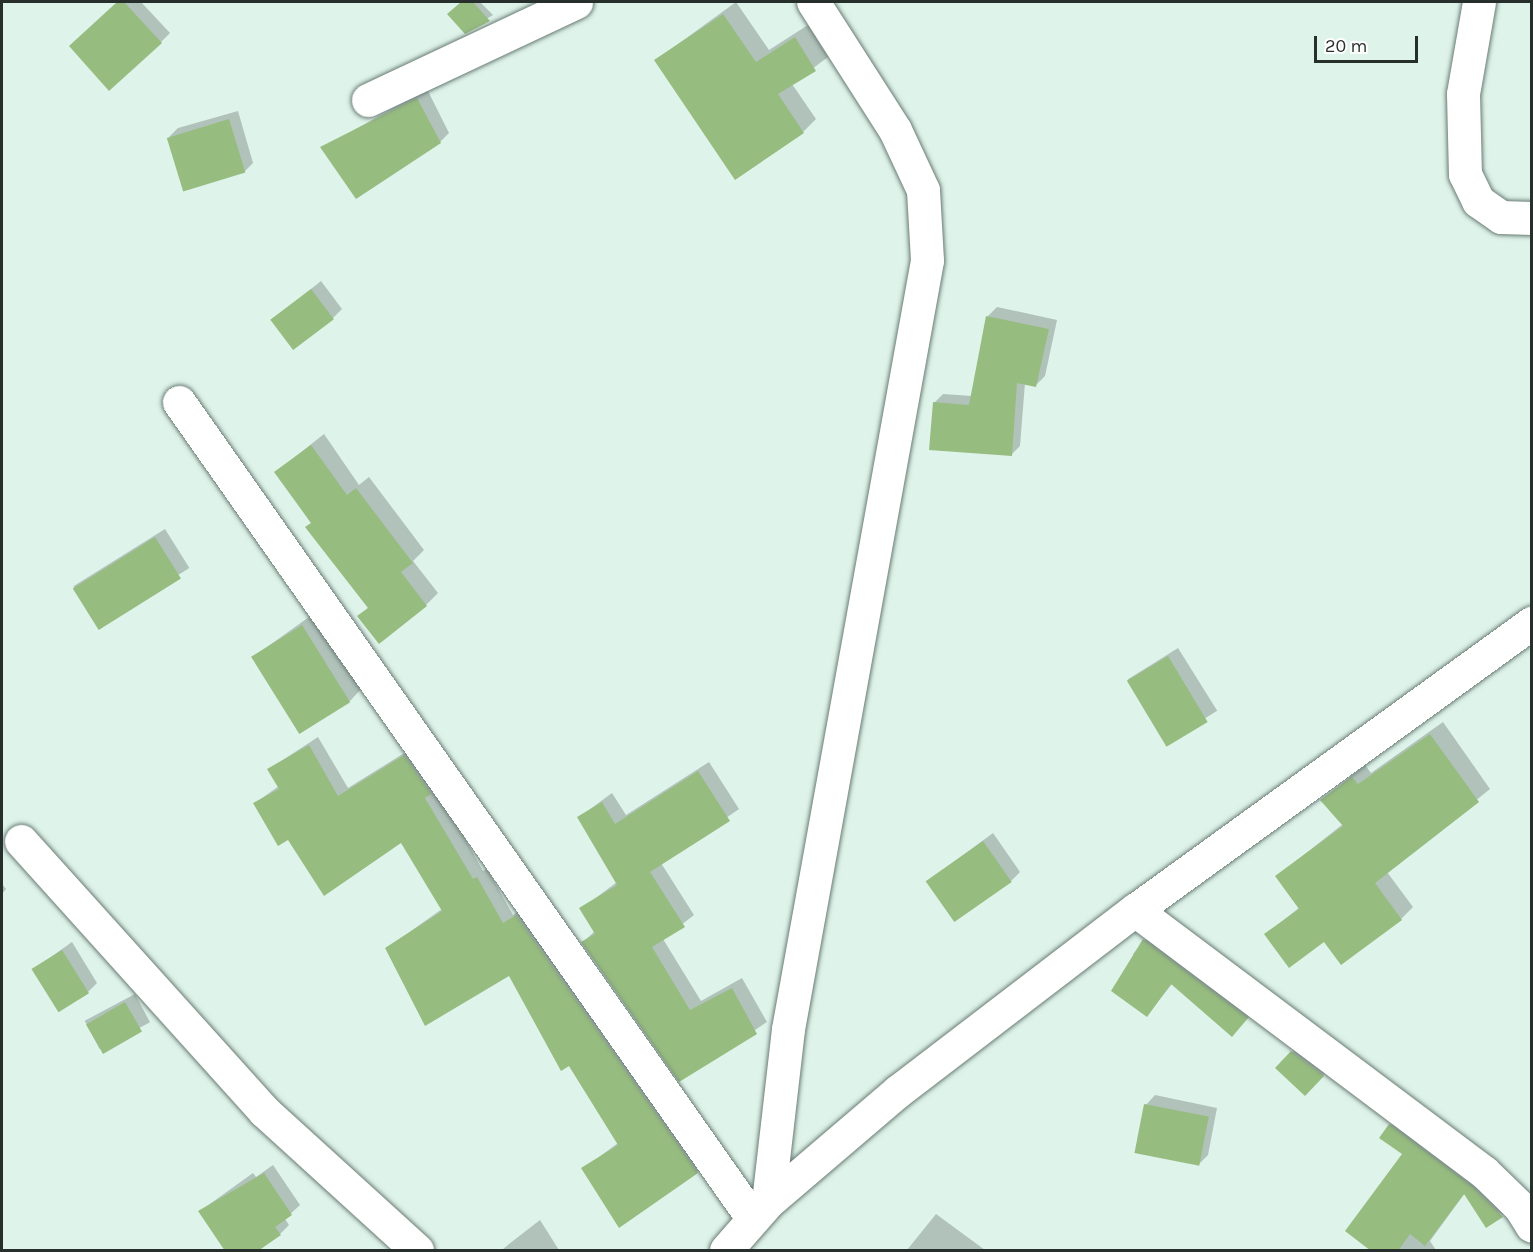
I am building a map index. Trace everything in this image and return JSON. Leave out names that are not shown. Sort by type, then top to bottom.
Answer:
[{"type":"street","points":[[368,100],[576,2]]},
{"type":"street","points":[[761,1211],[788,1029],[927,260],[923,190],[896,130],[813,2]]},
{"type":"street","points":[[1479,2],[1463,94],[1465,174],[1478,201],[1501,217],[1532,218]]},
{"type":"street","points":[[179,402],[761,1211]]},
{"type":"street","points":[[726,1251],[761,1211],[898,1091],[1135,910],[1532,623]]},
{"type":"street","points":[[21,841],[264,1111],[417,1251]]},
{"type":"street","points":[[1135,910],[1484,1172],[1520,1207],[1532,1226]]},
{"type":"building","points":[[117,2],[124,2],[162,43],[109,91],[69,46]]},
{"type":"building","points":[[461,2],[473,2],[490,21],[465,34],[447,14]]},
{"type":"building","points":[[723,14],[756,62],[795,37],[816,71],[778,94],[804,133],[735,180],[654,60]]},
{"type":"building","points":[[417,98],[441,143],[356,199],[320,147]]},
{"type":"building","points":[[229,119],[245,173],[183,192],[167,138]]},
{"type":"building","points":[[311,289],[334,319],[293,350],[270,320]]},
{"type":"building","points":[[986,316],[1049,329],[1036,387],[1017,383],[1012,456],[929,450],[933,402],[969,405]]},
{"type":"building","points":[[311,445],[347,495],[356,488],[413,563],[401,572],[427,606],[379,644],[357,616],[368,608],[305,527],[311,523],[274,472]]},
{"type":"building","points":[[155,537],[181,579],[99,630],[73,588]]},
{"type":"building","points":[[302,625],[350,702],[299,734],[251,657]]},
{"type":"building","points":[[1168,656],[1208,722],[1167,747],[1127,681]]},
{"type":"building","points":[[1430,734],[1479,802],[1375,883],[1402,920],[1341,965],[1324,942],[1289,968],[1264,934],[1299,909],[1275,876],[1343,826],[1320,800],[1352,777],[1358,784]]},
{"type":"building","points":[[309,745],[338,796],[404,755],[431,794],[425,798],[473,879],[477,877],[503,923],[516,915],[698,1173],[619,1228],[581,1168],[618,1145],[569,1066],[561,1071],[509,976],[425,1026],[385,948],[442,911],[401,843],[324,896],[288,840],[278,846],[253,803],[279,789],[267,769]]},
{"type":"building","points":[[698,771],[730,821],[650,872],[685,927],[652,947],[690,1010],[732,988],[757,1034],[679,1082],[581,942],[595,934],[579,908],[617,885],[577,817],[602,802],[615,824]]},
{"type":"building","points":[[983,841],[1012,882],[954,922],[926,881]]},
{"type":"building","points":[[1143,939],[1248,1018],[1232,1037],[1171,984],[1147,1017],[1111,991]]},
{"type":"building","points":[[62,950],[89,993],[58,1012],[31,969]]},
{"type":"building","points":[[125,1002],[142,1031],[103,1054],[86,1024]]},
{"type":"building","points":[[1291,1051],[1324,1076],[1305,1096],[1275,1068]]},
{"type":"building","points":[[1144,1104],[1209,1117],[1199,1166],[1134,1153]]},
{"type":"building","points":[[1389,1124],[1472,1186],[1503,1217],[1486,1228],[1464,1194],[1425,1246],[1410,1234],[1398,1251],[1371,1251],[1345,1231],[1402,1154],[1379,1138]]},
{"type":"building","points":[[264,1173],[292,1215],[275,1227],[281,1235],[258,1251],[225,1251],[198,1211]]}]
